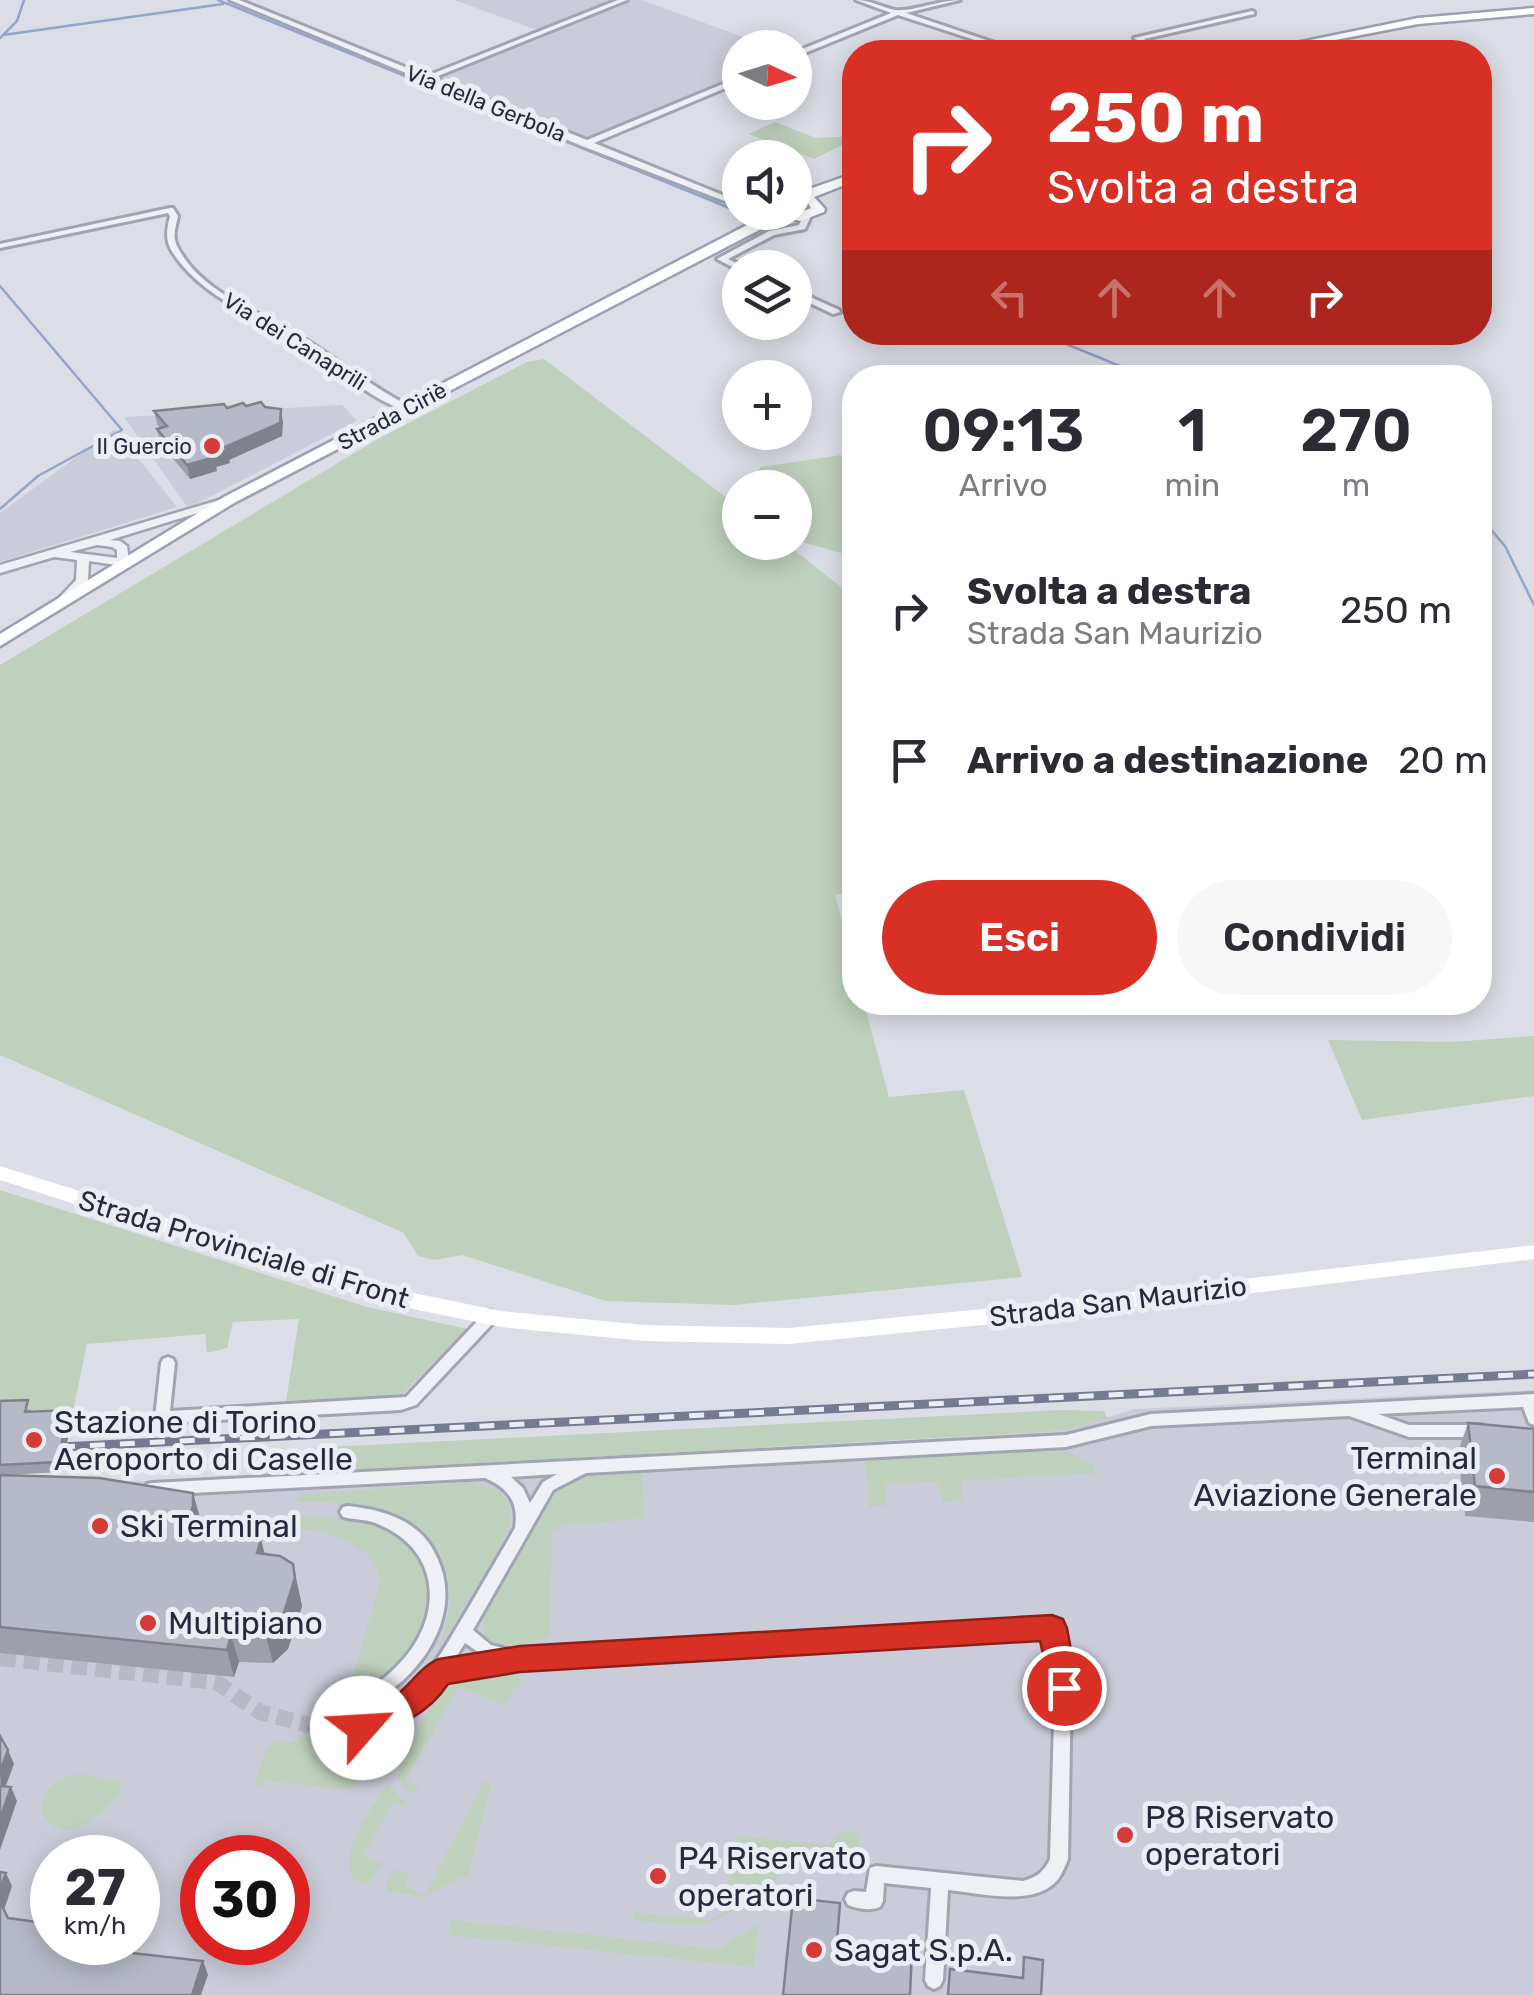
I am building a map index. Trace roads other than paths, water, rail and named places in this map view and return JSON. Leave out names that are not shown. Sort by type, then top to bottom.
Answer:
[{"type":"main road","points":[[1322,40],[1418,21],[1534,10]]},
{"type":"main road","points":[[812,194],[842,184]]},
{"type":"main road","name":"Strada Ciriè","points":[[812,213],[837,186]]},
{"type":"main road","points":[[812,203],[819,206]]},
{"type":"main road","name":"Strada Ciriè","points":[[230,500],[763,230]]},
{"type":"main road","points":[[0,641],[123,562],[230,500]]},
{"type":"main road","name":"Strada Provinciale di Front","points":[[0,1173],[384,1295],[490,1317],[701,1336]]},
{"type":"main road","name":"Strada San Maurizio","points":[[701,1336],[789,1336],[1022,1313],[1534,1252]]},
{"type":"street","name":"Via della Gerbola","points":[[233,0],[722,198]]},
{"type":"street","points":[[425,79],[624,0]]},
{"type":"street","points":[[859,0],[982,40]]},
{"type":"street","points":[[812,49],[898,12],[958,0]]},
{"type":"street","points":[[1141,40],[1138,38],[1252,12]]},
{"type":"street","points":[[585,144],[722,86]]},
{"type":"street","name":"Via dei Canaprili","points":[[0,246],[170,210],[174,216],[172,246],[210,288],[301,340],[406,408]]},
{"type":"street","points":[[739,250],[775,230]]},
{"type":"street","points":[[812,301],[836,312]]},
{"type":"street","name":"Strada Ciriè","points":[[0,569],[230,500]]},
{"type":"street","points":[[15,564],[54,554],[123,562],[123,549],[116,544],[84,543]]},
{"type":"street","points":[[60,602],[82,580],[83,558]]},
{"type":"street","points":[[168,1363],[162,1417],[400,1404],[411,1401],[490,1317]]},
{"type":"street","points":[[132,1490],[1066,1440],[1152,1420],[1346,1409],[1531,1400],[1524,1426],[1409,1431],[1346,1409]]},
{"type":"street","points":[[319,1728],[362,1728],[399,1711],[430,1686],[548,1486],[577,1470],[597,1466]]},
{"type":"street","points":[[485,1472],[498,1476],[520,1495],[526,1506],[523,1529]]},
{"type":"street","points":[[348,1512],[383,1518],[416,1540],[428,1555],[438,1601],[435,1623],[414,1662],[379,1694],[358,1702]]},
{"type":"street","points":[[439,1672],[520,1659],[1052,1628],[1064,1688],[1059,1859],[1054,1873],[1044,1884],[1023,1889],[876,1874],[874,1901],[854,1898]]},
{"type":"street","points":[[463,1631],[487,1651],[520,1659]]},
{"type":"street","points":[[934,1980],[940,1881]]},
{"type":"waterway","points":[[3,35],[17,21],[24,0]]},
{"type":"waterway","points":[[218,0],[722,205]]},
{"type":"waterway","points":[[3,35],[223,4]]},
{"type":"waterway","points":[[0,38],[3,35]]},
{"type":"waterway","points":[[0,286],[122,430],[38,476],[0,509]]},
{"type":"waterway","points":[[1069,345],[1117,365]]},
{"type":"waterway","points":[[1492,531],[1505,546],[1534,605]]},
{"type":"tunnel","points":[[0,1658],[216,1682],[260,1712],[319,1728]]},
{"type":"railway","points":[[0,1450],[1534,1374]]},
{"type":"place","name":"Il Guercio","points":[[212,446]]},
{"type":"place","name":"Stazione di Torino Aeroporto di Caselle","points":[[34,1440]]},
{"type":"place","name":"Terminal Aviazione Generale","points":[[1497,1476]]},
{"type":"place","name":"Ski Terminal","points":[[100,1526]]},
{"type":"place","name":"Multipiano","points":[[148,1623]]},
{"type":"place","name":"P8 Riservato operatori","points":[[1125,1835]]},
{"type":"place","name":"P4 Riservato operatori","points":[[658,1876]]},
{"type":"place","name":"Sagat S.p.A.","points":[[814,1950]]}]
